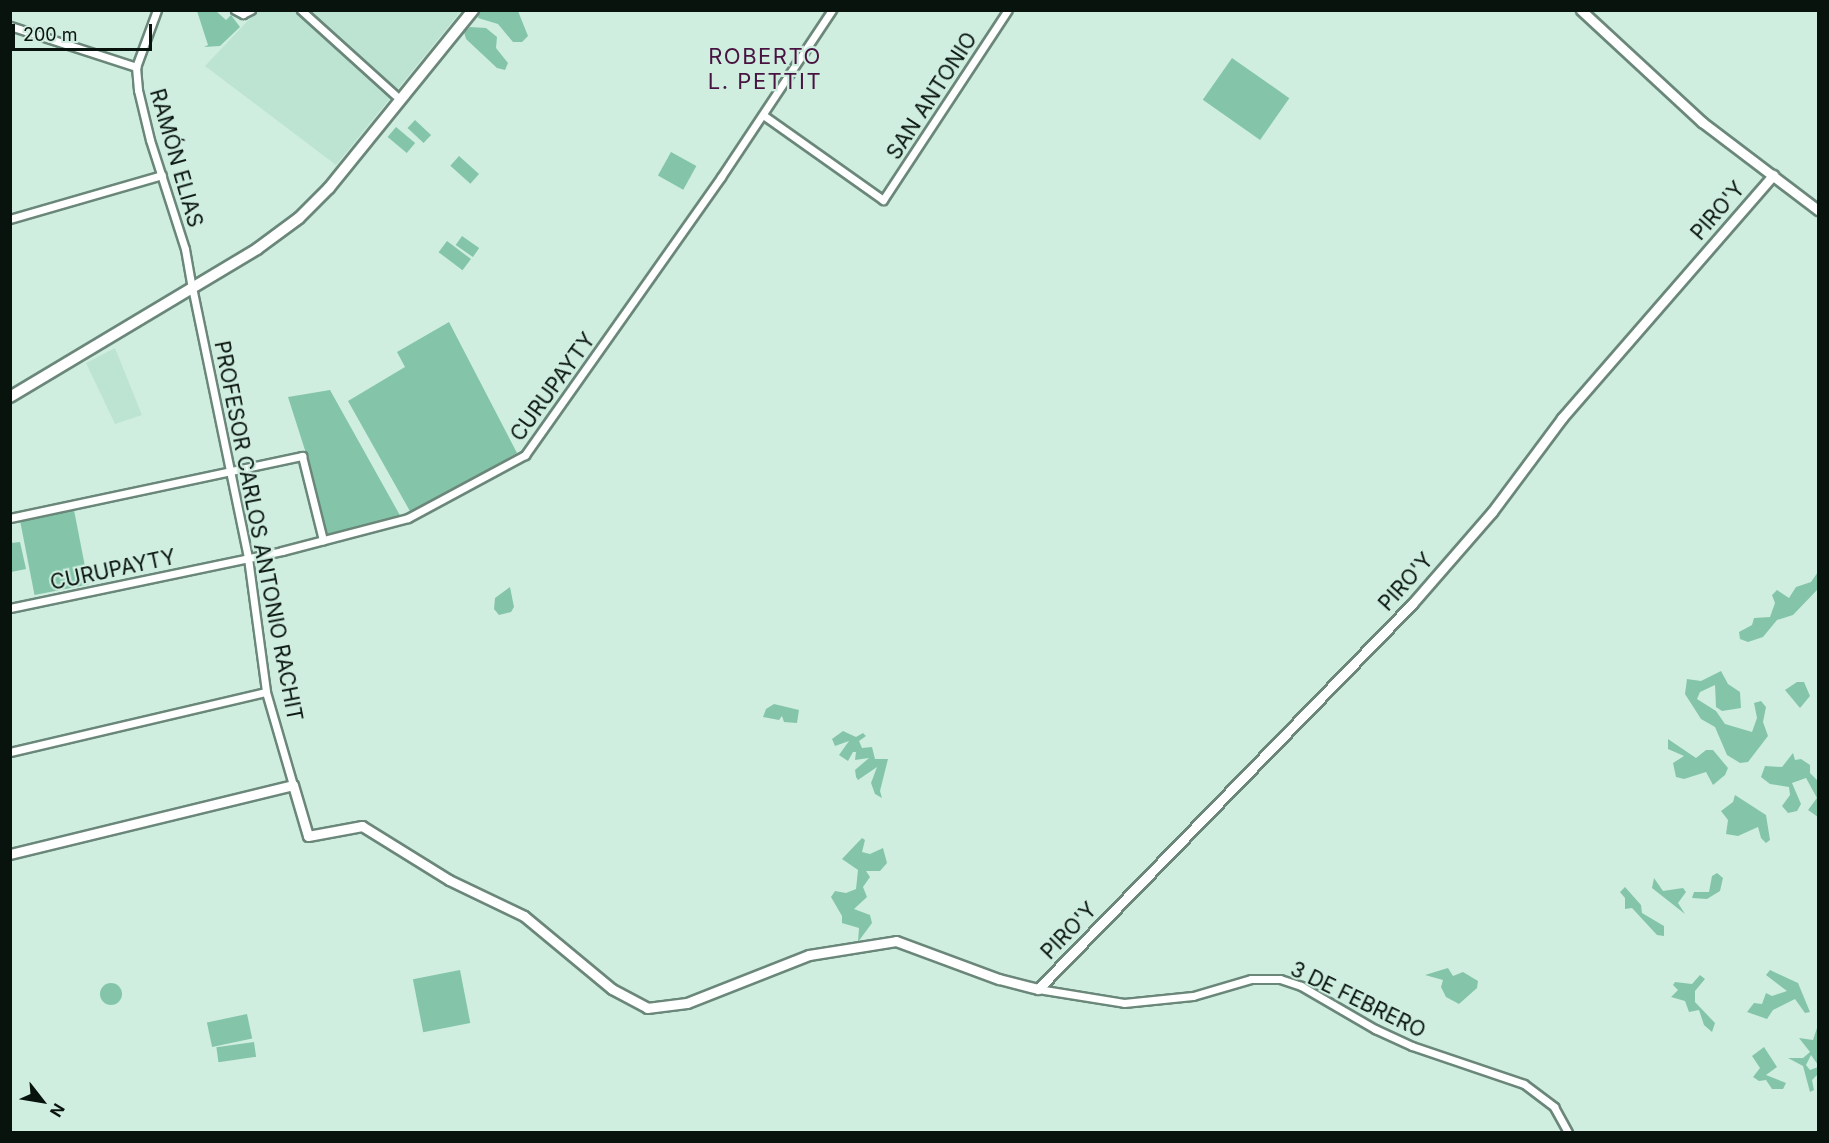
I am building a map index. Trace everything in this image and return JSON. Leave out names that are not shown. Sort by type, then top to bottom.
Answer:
[{"type":"highway","points":[[10,397],[191,285],[295,214],[464,10]]},
{"type":"highway","points":[[10,390],[264,244],[313,204],[473,10]]},
{"type":"main road","points":[[1581,10],[1702,122],[1818,210]]},
{"type":"main road","name":"PIRO'Y","points":[[1038,989],[1224,793],[1333,689],[1412,604],[1492,512],[1562,418],[1773,174]]},
{"type":"main road","points":[[10,854],[292,785]]},
{"type":"main road","name":"PROFESOR CARLOS ANTONIO RACHIT","points":[[292,785],[308,836],[362,826],[449,880],[524,916],[612,989],[647,1008],[687,1003],[809,955],[896,941],[999,979],[1038,989]]},
{"type":"street","name":"RAMÓN ELIAS","points":[[157,10],[136,67],[140,103],[185,249],[191,285]]},
{"type":"street","points":[[235,10],[243,14],[251,10]]},
{"type":"street","points":[[301,10],[395,95]]},
{"type":"street","name":"CURUPAYTY","points":[[10,608],[248,558],[408,518],[534,447],[763,115],[832,10]]},
{"type":"street","name":"SAN ANTONIO","points":[[763,115],[884,200],[1008,10]]},
{"type":"street","points":[[10,26],[136,67]]},
{"type":"street","points":[[10,219],[162,175]]},
{"type":"street","name":"PROFESOR CARLOS ANTONIO RACHIT","points":[[191,285],[248,558],[266,692],[292,785]]},
{"type":"street","points":[[10,518],[231,473],[302,456],[323,540]]},
{"type":"street","points":[[10,752],[266,692]]},
{"type":"street","name":"3 DE FEBRERO","points":[[1038,989],[1124,1004],[1193,996],[1251,979],[1280,979],[1301,986],[1412,1046],[1524,1084],[1554,1107],[1568,1132]]},
{"type":"shaded area","points":[[197,11],[216,11],[226,20],[231,15],[240,27],[220,46],[204,47],[208,45]]},
{"type":"shaded area","points":[[257,11],[461,11],[336,165],[205,66]]},
{"type":"shaded area","points":[[518,11],[528,36],[522,42],[513,42],[498,24],[478,18],[479,12]]},
{"type":"shaded area","points":[[470,27],[486,28],[497,37],[496,48],[508,63],[505,70],[497,68],[466,39],[464,32]]},
{"type":"shaded area","points":[[1232,58],[1289,98],[1260,140],[1203,100]]},
{"type":"shaded area","points":[[415,120],[431,135],[424,143],[407,128]]},
{"type":"shaded area","points":[[396,127],[415,143],[407,153],[388,137]]},
{"type":"shaded area","points":[[671,152],[696,166],[683,190],[658,176]]},
{"type":"shaded area","points":[[459,156],[479,174],[470,184],[450,166]]},
{"type":"shaded area","points":[[462,236],[479,248],[473,257],[456,245]]},
{"type":"shaded area","points":[[447,241],[471,259],[463,270],[439,252]]},
{"type":"shaded area","points":[[449,322],[517,453],[411,513],[348,401],[405,367],[397,352]]},
{"type":"shaded area","points":[[115,348],[142,415],[115,424],[86,363]]},
{"type":"shaded area","points":[[330,390],[402,519],[325,536],[311,469],[288,397]]},
{"type":"shaded area","points":[[74,510],[89,585],[35,595],[20,520]]},
{"type":"shaded area","points":[[20,542],[26,569],[11,572],[11,543]]},
{"type":"shaded area","points":[[1818,572],[1818,589],[1793,615],[1777,620],[1763,637],[1748,642],[1740,639],[1739,632],[1752,625],[1754,618],[1770,617],[1775,603],[1772,595],[1777,590],[1789,598],[1796,587],[1811,582]]},
{"type":"shaded area","points":[[510,587],[514,607],[511,612],[499,615],[494,609],[495,598]]},
{"type":"shaded area","points":[[1721,671],[1728,684],[1740,692],[1741,708],[1722,711],[1716,707],[1715,685],[1700,692],[1697,699],[1716,711],[1725,724],[1752,732],[1757,718],[1754,703],[1761,701],[1766,707],[1763,722],[1768,736],[1748,762],[1740,763],[1727,755],[1715,727],[1701,719],[1685,694],[1687,679],[1701,681]]},
{"type":"shaded area","points":[[1797,682],[1804,682],[1810,696],[1800,708],[1785,690]]},
{"type":"shaded area","points":[[774,704],[799,710],[797,723],[784,722],[782,716],[779,720],[763,717],[766,709]]},
{"type":"shaded area","points":[[843,731],[856,737],[863,733],[866,736],[859,741],[862,748],[872,747],[875,759],[888,759],[880,791],[882,798],[875,794],[871,783],[877,767],[858,780],[856,777],[855,770],[869,758],[855,760],[856,752],[853,752],[848,761],[839,755],[849,741],[835,746],[832,739]]},
{"type":"shaded area","points":[[1668,739],[1696,758],[1706,750],[1713,750],[1728,768],[1725,775],[1713,785],[1706,772],[1684,779],[1676,777],[1673,763],[1684,756],[1668,749]]},
{"type":"shaded area","points":[[1793,753],[1795,760],[1801,759],[1810,765],[1810,773],[1818,781],[1818,817],[1808,810],[1817,798],[1806,778],[1792,783],[1801,804],[1797,811],[1788,813],[1782,806],[1790,795],[1789,787],[1770,784],[1761,777],[1765,766],[1782,767]]},
{"type":"shaded area","points":[[1735,795],[1766,815],[1770,840],[1766,843],[1761,838],[1758,827],[1738,836],[1726,834],[1728,820],[1721,811],[1733,802]]},
{"type":"shaded area","points":[[862,838],[865,840],[862,852],[870,854],[883,848],[887,863],[880,871],[866,871],[870,877],[863,887],[867,897],[854,909],[870,915],[872,923],[858,942],[859,928],[842,923],[842,916],[831,897],[835,891],[846,893],[856,889],[858,870],[842,859]]},
{"type":"shaded area","points":[[1717,873],[1723,878],[1720,891],[1707,899],[1692,898],[1694,892],[1709,892],[1712,876]]},
{"type":"shaded area","points":[[1654,878],[1663,891],[1683,888],[1686,892],[1678,903],[1685,914],[1652,888]]},
{"type":"shaded area","points":[[1625,887],[1641,905],[1642,913],[1664,926],[1664,936],[1657,935],[1632,908],[1625,909],[1625,898],[1620,892]]},
{"type":"shaded area","points":[[1448,968],[1453,976],[1463,972],[1478,981],[1477,988],[1459,1004],[1446,997],[1441,987],[1443,980],[1425,975]]},
{"type":"shaded area","points":[[460,970],[470,1023],[423,1032],[413,979]]},
{"type":"shaded area","points":[[1770,970],[1798,983],[1810,1012],[1805,1013],[1795,999],[1773,1010],[1767,1019],[1747,1012],[1754,1003],[1762,1004],[1766,993],[1772,996],[1787,991],[1766,975]]},
{"type":"shaded area","points":[[1700,975],[1705,979],[1695,991],[1695,1002],[1715,1023],[1712,1032],[1704,1025],[1699,1010],[1689,1012],[1685,1001],[1671,997],[1678,990],[1673,985],[1675,982],[1692,984]]},
{"type":"shaded area","points":[[111,983],[119,986],[122,994],[119,1002],[111,1005],[103,1002],[100,994],[103,986]]},
{"type":"shaded area","points":[[247,1014],[252,1038],[212,1047],[207,1023]]},
{"type":"shaded area","points":[[1818,1025],[1818,1065],[1811,1055],[1806,1065],[1810,1070],[1818,1067],[1818,1074],[1812,1080],[1814,1090],[1810,1092],[1803,1066],[1788,1058],[1803,1058],[1810,1052],[1799,1038],[1813,1040]]},
{"type":"shaded area","points":[[254,1042],[256,1057],[218,1062],[216,1047]]},
{"type":"shaded area","points":[[1764,1047],[1777,1067],[1766,1075],[1786,1083],[1783,1089],[1772,1089],[1766,1080],[1759,1081],[1753,1077],[1760,1068],[1752,1056]]},
{"type":"district","name":"ROBERTO L. PETTIT","points":[[765,68]]}]
